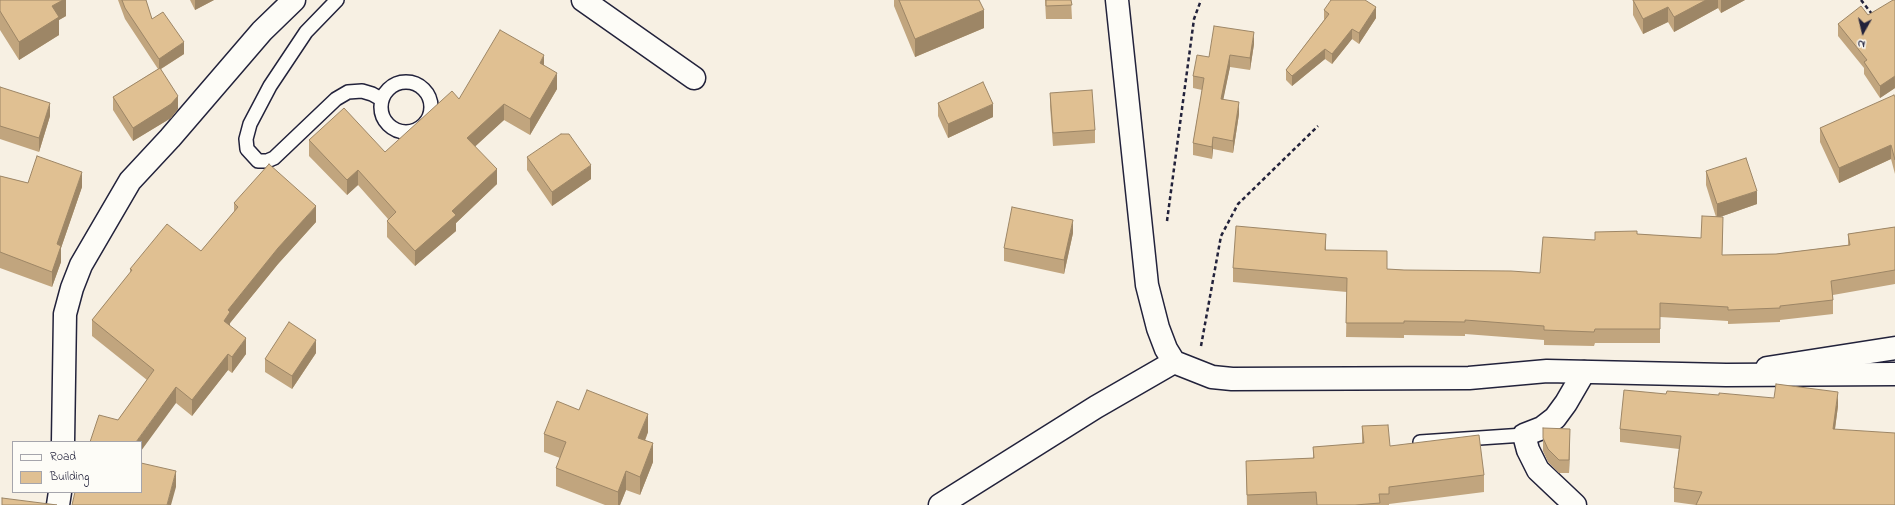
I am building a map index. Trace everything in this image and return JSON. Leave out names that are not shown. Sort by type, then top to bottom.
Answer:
[{"type":"street","points":[[63,441],[65,314],[72,288],[81,265],[130,181],[170,138],[262,31],[294,0]]},
{"type":"street","points":[[583,0],[694,78]]},
{"type":"street","points":[[1117,0],[1147,285],[1158,328],[1166,349],[1174,362],[1196,372],[1212,377],[1240,379],[1469,378],[1547,371],[1726,375],[1895,374]]},
{"type":"street","points":[[1726,375],[1895,348]]},
{"type":"street","points":[[940,505],[1096,407],[1174,362]]},
{"type":"street","points":[[1575,505],[1538,470],[1528,450],[1524,435],[1542,428],[1554,418],[1566,404],[1584,372]]},
{"type":"street","points":[[58,505],[60,493]]},
{"type":"lane","points":[[337,0],[306,32],[270,86],[250,124],[246,138],[247,149],[258,161],[267,161],[274,158],[336,98],[348,92],[362,91],[372,94],[382,100]]},
{"type":"lane","points":[[1420,442],[1524,435]]},
{"type":"path","points":[[1166,227],[1194,19],[1201,0]]},
{"type":"path","points":[[1861,0],[1874,17]]},
{"type":"path","points":[[1196,372],[1221,236],[1238,204],[1318,126]]},
{"type":"building","points":[[0,0],[63,0],[52,6],[59,17],[19,42],[0,11]]},
{"type":"building","points":[[122,0],[146,0],[152,19],[163,12],[184,42],[159,59],[125,8]]},
{"type":"building","points":[[899,0],[979,0],[984,10],[915,39]]},
{"type":"building","points":[[1046,0],[1071,0],[1072,5],[1046,6]]},
{"type":"building","points":[[1331,0],[1365,0],[1376,7],[1359,33],[1352,29],[1332,54],[1325,49],[1292,76],[1286,70],[1329,14],[1324,10]]},
{"type":"building","points":[[1633,0],[1706,0],[1674,17],[1668,7],[1643,19]]},
{"type":"building","points":[[1895,0],[1895,76],[1880,86],[1864,62],[1867,60],[1838,24],[1861,6],[1868,15]]},
{"type":"building","points":[[1214,26],[1254,32],[1250,58],[1230,55],[1221,99],[1239,102],[1233,141],[1213,137],[1212,147],[1193,143],[1204,78],[1193,76],[1197,55],[1209,57]]},
{"type":"building","points":[[500,30],[544,55],[540,63],[557,73],[530,119],[504,104],[467,138],[497,169],[452,211],[456,215],[415,251],[387,221],[396,212],[358,170],[347,180],[309,140],[344,108],[385,152],[452,91],[459,99]]},
{"type":"building","points":[[160,68],[178,96],[171,104],[133,128],[113,97]]},
{"type":"building","points":[[983,82],[993,104],[948,124],[938,103]]},
{"type":"building","points":[[0,87],[50,103],[39,138],[0,126]]},
{"type":"building","points":[[1092,90],[1095,130],[1053,133],[1050,93]]},
{"type":"building","points":[[1894,95],[1895,160],[1891,145],[1839,168],[1820,128]]},
{"type":"building","points":[[561,134],[569,134],[591,165],[552,192],[527,157]]},
{"type":"building","points":[[37,156],[82,172],[57,244],[61,246],[52,272],[0,252],[0,176],[28,183]]},
{"type":"building","points":[[1746,158],[1757,191],[1717,204],[1706,171]]},
{"type":"building","points":[[269,164],[316,206],[278,248],[228,310],[230,312],[224,321],[246,338],[232,357],[228,354],[192,400],[176,387],[137,441],[90,441],[99,415],[118,420],[154,370],[92,320],[132,270],[130,269],[167,224],[201,251],[238,207],[234,203]]},
{"type":"building","points":[[1012,207],[1073,220],[1064,260],[1004,248]]},
{"type":"building","points":[[1702,216],[1723,217],[1722,255],[1776,254],[1850,245],[1848,234],[1895,227],[1895,270],[1831,281],[1833,300],[1780,306],[1780,308],[1728,310],[1728,307],[1660,303],[1660,329],[1595,329],[1594,332],[1544,330],[1544,326],[1465,320],[1465,322],[1404,321],[1404,323],[1346,323],[1347,278],[1233,268],[1236,226],[1326,234],[1325,250],[1387,251],[1387,269],[1511,271],[1540,273],[1543,237],[1595,240],[1595,232],[1637,231],[1637,234],[1701,238]]},
{"type":"building","points":[[289,322],[316,340],[292,376],[265,359]]},
{"type":"building","points":[[1776,384],[1838,392],[1833,429],[1895,433],[1895,505],[1696,505],[1702,492],[1674,488],[1681,436],[1620,429],[1624,390],[1666,394],[1667,391],[1719,395],[1719,393],[1774,398]]},
{"type":"building","points":[[587,390],[648,414],[638,438],[653,443],[640,477],[626,471],[618,492],[556,468],[566,442],[544,434],[557,401],[579,410]]},
{"type":"building","points":[[1388,425],[1390,446],[1479,435],[1484,475],[1389,487],[1389,494],[1379,494],[1380,503],[1355,505],[1317,505],[1316,492],[1247,495],[1246,461],[1314,458],[1313,447],[1364,443],[1362,426]]},
{"type":"building","points":[[1543,428],[1570,429],[1569,460],[1559,460],[1548,449],[1543,438]]},
{"type":"building","points":[[142,463],[176,471],[167,505],[72,505],[75,493],[142,493]]},
{"type":"building","points":[[2,498],[57,505],[2,505]]}]
